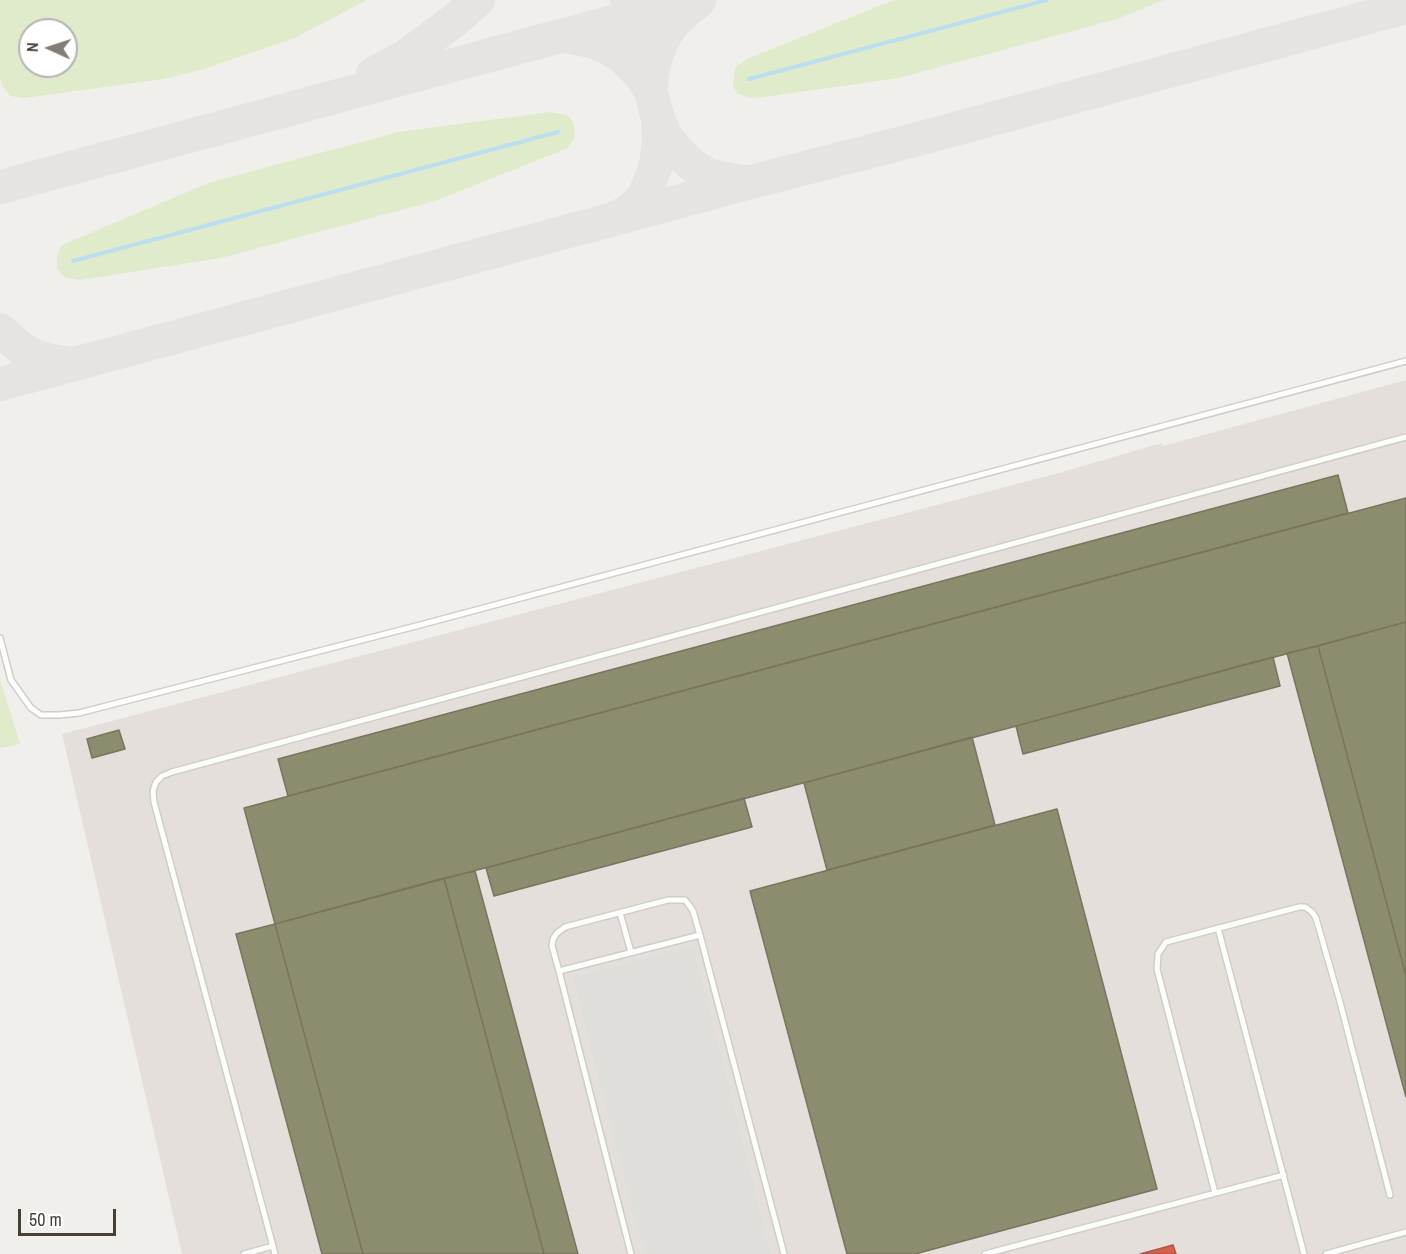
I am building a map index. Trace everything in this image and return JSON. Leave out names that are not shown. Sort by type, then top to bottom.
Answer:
[{"type":"lane","points":[[0,638],[11,680],[32,708],[41,715],[59,716],[79,713],[420,625],[1406,361]]},
{"type":"lane","points":[[275,1254],[154,802],[153,791],[156,782],[162,776],[183,768],[1406,437]]},
{"type":"lane","points":[[631,1254],[552,946],[553,939],[565,927],[668,900],[685,900],[693,911],[700,935],[784,1254]]},
{"type":"lane","points":[[1215,1193],[1157,969],[1158,954],[1166,942],[1305,907],[1316,918],[1390,1195]]},
{"type":"lane","points":[[620,913],[631,952]]},
{"type":"lane","points":[[1218,928],[1304,1254]]},
{"type":"lane","points":[[559,971],[700,935]]},
{"type":"lane","points":[[985,1254],[1284,1175]]},
{"type":"lane","points":[[1326,1254],[1406,1233]]},
{"type":"lane","points":[[244,1254],[273,1246]]},
{"type":"shaded area","points":[[1406,380],[1406,1254],[182,1254],[62,734],[1055,474],[1162,443],[1163,446]]},
{"type":"shaded area","points":[[693,946],[771,1254],[644,1254],[573,977]]},
{"type":"green space","points":[[0,0],[367,0],[295,38],[204,69],[164,79],[24,98],[10,96],[2,85],[0,77]]},
{"type":"green space","points":[[894,0],[1164,0],[1117,19],[899,78],[757,98],[737,93],[733,87],[735,68],[747,59]]},
{"type":"green space","points":[[550,112],[566,115],[574,125],[575,137],[568,148],[435,201],[221,258],[81,280],[67,278],[57,268],[57,255],[64,244],[211,182],[399,132]]},
{"type":"green space","points":[[0,679],[20,744],[0,748]]},
{"type":"building: Shops","points":[[1173,1245],[1176,1254],[1140,1254]]},
{"type":"building: Industry","points":[[1338,475],[1348,513],[288,796],[278,759]]},
{"type":"building: Industry","points":[[1406,498],[1406,622],[275,924],[244,808]]},
{"type":"building: Industry","points":[[1406,622],[1406,976],[1318,646]]},
{"type":"building: Industry","points":[[1318,646],[1406,976],[1406,1097],[1287,653]]},
{"type":"building: Industry","points":[[1273,657],[1280,686],[1023,754],[1016,726]]},
{"type":"building: Industry","points":[[119,730],[125,749],[92,758],[87,739]]},
{"type":"building: Industry","points":[[972,737],[995,825],[827,870],[804,783]]},
{"type":"building: Industry","points":[[744,798],[752,827],[494,896],[486,868]]},
{"type":"building: Industry","points":[[1057,809],[1157,1189],[915,1254],[847,1254],[750,891]]},
{"type":"building: Industry","points":[[475,871],[578,1254],[544,1254],[444,878]]},
{"type":"building: Industry","points":[[444,878],[544,1254],[363,1254],[275,924]]},
{"type":"building: Industry","points":[[275,924],[363,1254],[322,1254],[236,934]]},
{"type":"waterway","points":[[749,79],[1047,0]]},
{"type":"waterway","points":[[73,261],[558,132]]},
{"type":"taxiway","points":[[373,74],[405,57],[478,0]]},
{"type":"taxiway","points":[[627,0],[658,119],[667,138],[683,157],[710,176],[747,182]]},
{"type":"taxiway","points":[[0,187],[694,0]]},
{"type":"taxiway","points":[[651,86],[656,56],[663,39],[673,24],[699,1]]},
{"type":"taxiway","points":[[0,384],[1406,7]]},
{"type":"taxiway","points":[[564,36],[591,41],[620,55],[643,78],[648,87]]},
{"type":"taxiway","points":[[617,217],[628,212],[644,197],[656,165],[659,140],[658,119]]},
{"type":"taxiway","points":[[0,330],[22,349],[35,356],[71,364]]}]
